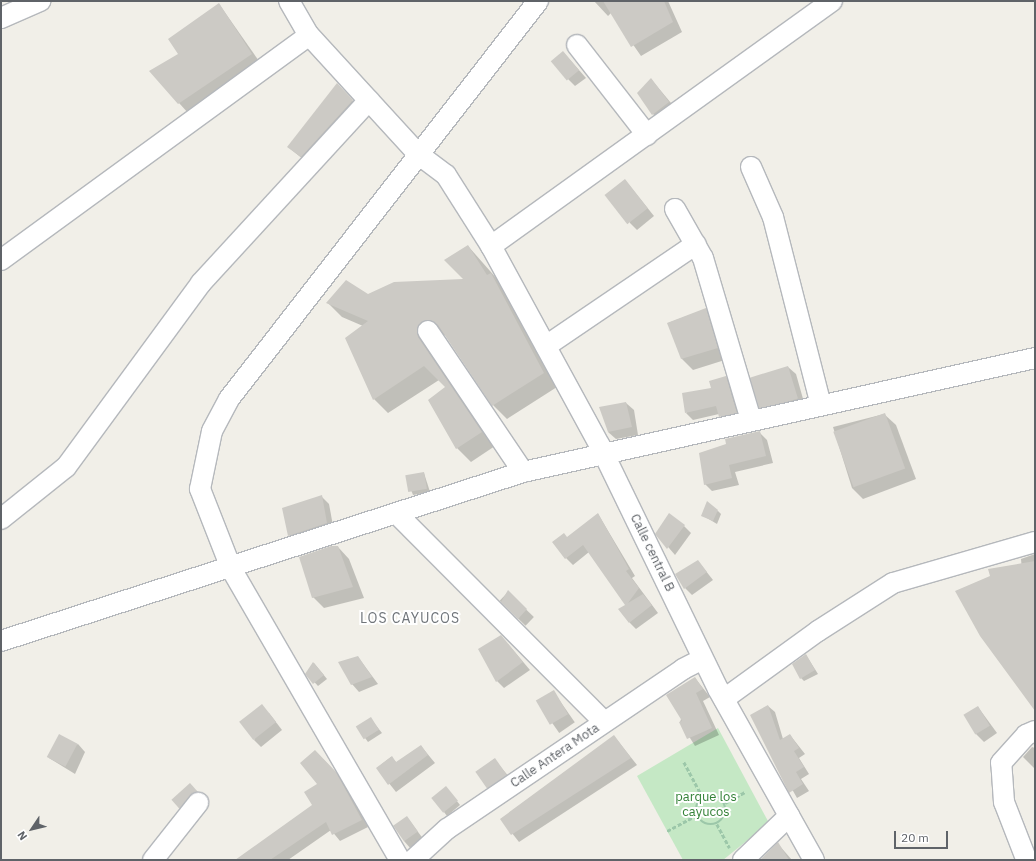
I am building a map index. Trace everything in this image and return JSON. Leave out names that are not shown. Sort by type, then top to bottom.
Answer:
[{"type":"street","points":[[1,18],[40,1]]},
{"type":"street","name":"Calle central B","points":[[289,1],[309,35],[418,154],[446,175],[491,246],[600,446],[703,659],[724,699],[814,860]]},
{"type":"street","points":[[400,860],[231,568],[200,489],[212,431],[229,399],[538,1]]},
{"type":"street","points":[[491,246],[832,1]]},
{"type":"street","points":[[1,260],[309,35]]},
{"type":"street","points":[[578,45],[647,135]]},
{"type":"street","points":[[1,519],[66,467],[201,283],[369,100]]},
{"type":"street","points":[[751,166],[773,217],[821,405]]},
{"type":"street","points":[[675,210],[703,258],[751,420]]},
{"type":"street","points":[[546,346],[696,244]]},
{"type":"street","points":[[428,331],[523,472]]},
{"type":"street","points":[[1,641],[231,568],[523,472],[751,420],[1035,358]]},
{"type":"street","points":[[397,514],[604,722]]},
{"type":"street","points":[[724,699],[818,631],[893,584],[1035,542]]},
{"type":"street","name":"Calle Antera Mota","points":[[412,860],[447,828],[604,722],[703,659]]},
{"type":"street","points":[[1026,856],[1004,802],[1001,763],[1026,735],[1035,731]]},
{"type":"street","points":[[153,860],[198,803]]},
{"type":"street","points":[[737,856],[789,816]]},
{"type":"path","points":[[684,762],[704,797]]},
{"type":"path","points":[[725,803],[745,792]]},
{"type":"path","points":[[718,795],[725,803],[724,817],[717,824],[704,824],[695,816],[698,801],[704,797],[718,795]]},
{"type":"path","points":[[667,831],[695,816]]},
{"type":"path","points":[[717,824],[737,856]]},
{"type":"green space","name":"parque los cayucos","points":[[718,728],[769,823],[723,860],[683,860],[637,776]]},
{"type":"building","points":[[603,1],[664,1],[673,22],[631,47]]},
{"type":"building","points":[[219,3],[252,54],[178,104],[149,71],[178,54],[168,39]]},
{"type":"building","points":[[563,51],[579,70],[567,80],[551,61]]},
{"type":"building","points":[[651,78],[669,102],[652,115],[637,93]]},
{"type":"building","points":[[337,83],[353,100],[301,157],[287,147]]},
{"type":"building","points":[[625,179],[648,208],[627,224],[605,195]]},
{"type":"building","points":[[468,245],[487,275],[491,273],[544,373],[492,406],[438,325],[428,320],[421,322],[417,331],[418,337],[482,432],[456,449],[428,400],[445,387],[424,366],[373,400],[345,338],[368,321],[326,303],[346,280],[368,294],[394,282],[463,279],[444,260]]},
{"type":"building","points":[[706,308],[718,348],[681,359],[667,323]]},
{"type":"building","points":[[788,366],[798,399],[760,410],[750,378]]},
{"type":"building","points":[[726,376],[737,413],[719,417],[716,406],[685,413],[682,393],[711,388],[709,381]]},
{"type":"building","points":[[626,402],[632,427],[608,432],[599,407]]},
{"type":"building","points":[[885,413],[905,468],[853,487],[833,432]]},
{"type":"building","points":[[760,431],[766,456],[729,465],[732,478],[704,485],[699,453],[726,444],[725,439]]},
{"type":"building","points":[[424,472],[427,489],[408,492],[405,475]]},
{"type":"building","points":[[322,495],[327,523],[288,536],[282,508]]},
{"type":"building","points":[[707,501],[718,510],[713,521],[701,516]]},
{"type":"building","points":[[598,513],[629,569],[626,571],[639,588],[628,603],[643,594],[652,605],[629,623],[618,609],[625,605],[583,545],[565,559],[552,542],[564,533],[567,537]]},
{"type":"building","points":[[669,513],[685,525],[667,549],[655,534]]},
{"type":"building","points":[[331,546],[338,546],[353,587],[312,598],[299,557]]},
{"type":"building","points":[[698,560],[707,572],[684,589],[675,574]]},
{"type":"building","points":[[1035,561],[1035,711],[980,636],[955,591],[990,576],[988,569]]},
{"type":"building","points":[[508,590],[527,609],[518,619],[501,602]]},
{"type":"building","points":[[501,635],[523,662],[496,682],[478,649]]},
{"type":"building","points":[[806,654],[815,670],[800,679],[792,664]]},
{"type":"building","points":[[358,656],[372,677],[351,685],[338,662]]},
{"type":"building","points":[[313,662],[324,675],[313,684],[305,674]]},
{"type":"building","points":[[695,677],[703,689],[696,693],[712,728],[687,739],[679,722],[682,721],[666,695]]},
{"type":"building","points":[[554,690],[568,714],[550,725],[536,700]]},
{"type":"building","points":[[262,704],[276,722],[253,740],[239,722]]},
{"type":"building","points":[[768,705],[780,740],[790,734],[799,748],[794,751],[804,767],[796,772],[803,784],[789,793],[750,715]]},
{"type":"building","points":[[978,706],[990,726],[975,734],[963,715]]},
{"type":"building","points":[[371,717],[379,730],[364,739],[356,727]]},
{"type":"building","points":[[59,734],[78,744],[65,767],[47,757]]},
{"type":"building","points":[[614,735],[631,758],[511,835],[500,819]]},
{"type":"building","points":[[421,745],[428,755],[388,785],[376,768],[392,756],[396,762]]},
{"type":"building","points":[[315,750],[336,772],[362,820],[332,835],[326,822],[270,860],[235,860],[312,805],[304,792],[317,784],[300,763]]},
{"type":"building","points":[[495,758],[507,775],[487,789],[475,772]]},
{"type":"building","points":[[190,783],[198,792],[179,809],[171,800]]},
{"type":"building","points":[[446,786],[458,801],[443,813],[431,798]]},
{"type":"building","points":[[407,816],[418,832],[404,841],[393,826]]},
{"type":"building","points":[[778,842],[789,860],[760,860]]},
{"type":"district","name":"LOS CAYUCOS","points":[[410,618]]}]
